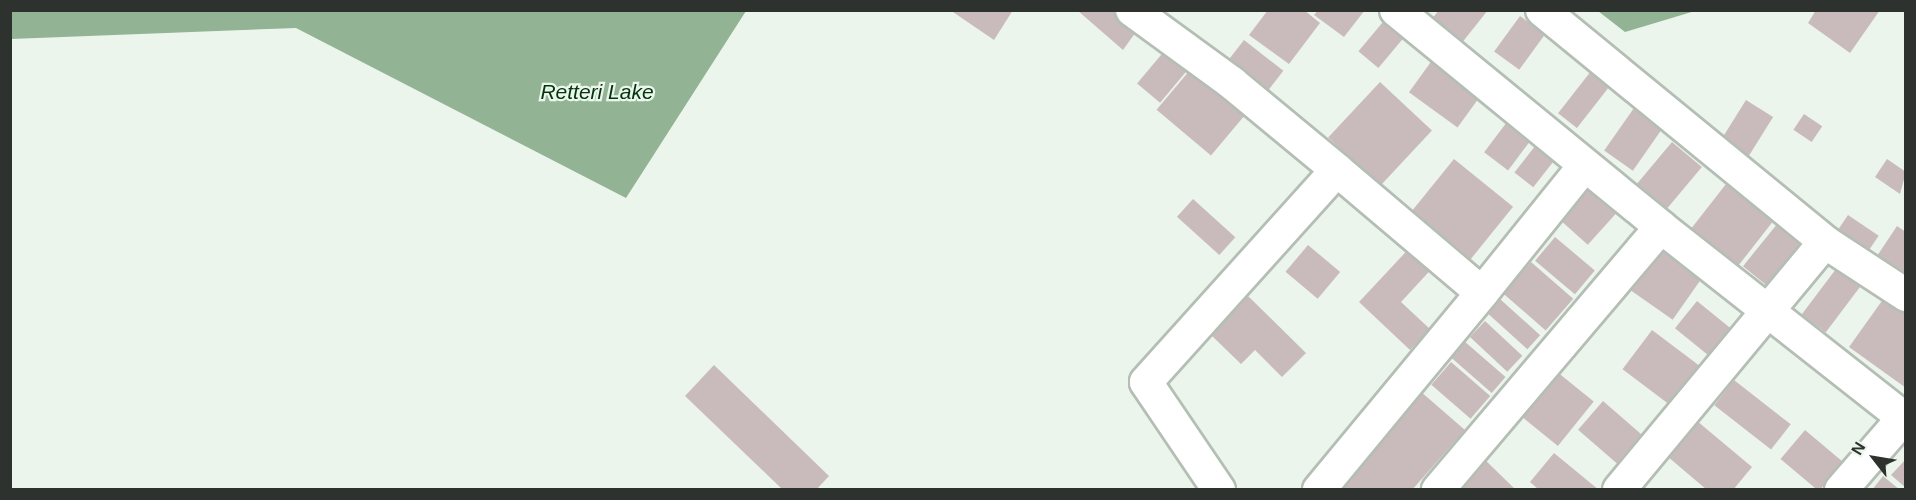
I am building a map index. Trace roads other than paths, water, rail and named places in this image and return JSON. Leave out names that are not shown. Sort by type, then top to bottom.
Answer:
[{"type":"street","points":[[1132,10],[1232,82],[1482,293]]},
{"type":"street","points":[[1396,10],[1661,227],[1905,418],[1841,489]]},
{"type":"street","points":[[1542,10],[1825,242],[1905,295]]},
{"type":"street","points":[[1319,489],[1585,165]]},
{"type":"street","points":[[1219,489],[1146,382],[1337,170]]},
{"type":"street","points":[[1438,489],[1661,227]]},
{"type":"street","points":[[1619,489],[1825,242]]},
{"type":"water","name":"Retteri Lake","points":[[10,11],[746,11],[626,198],[296,28],[11,39]]},
{"type":"water","points":[[1598,11],[1695,11],[1625,32]]}]
